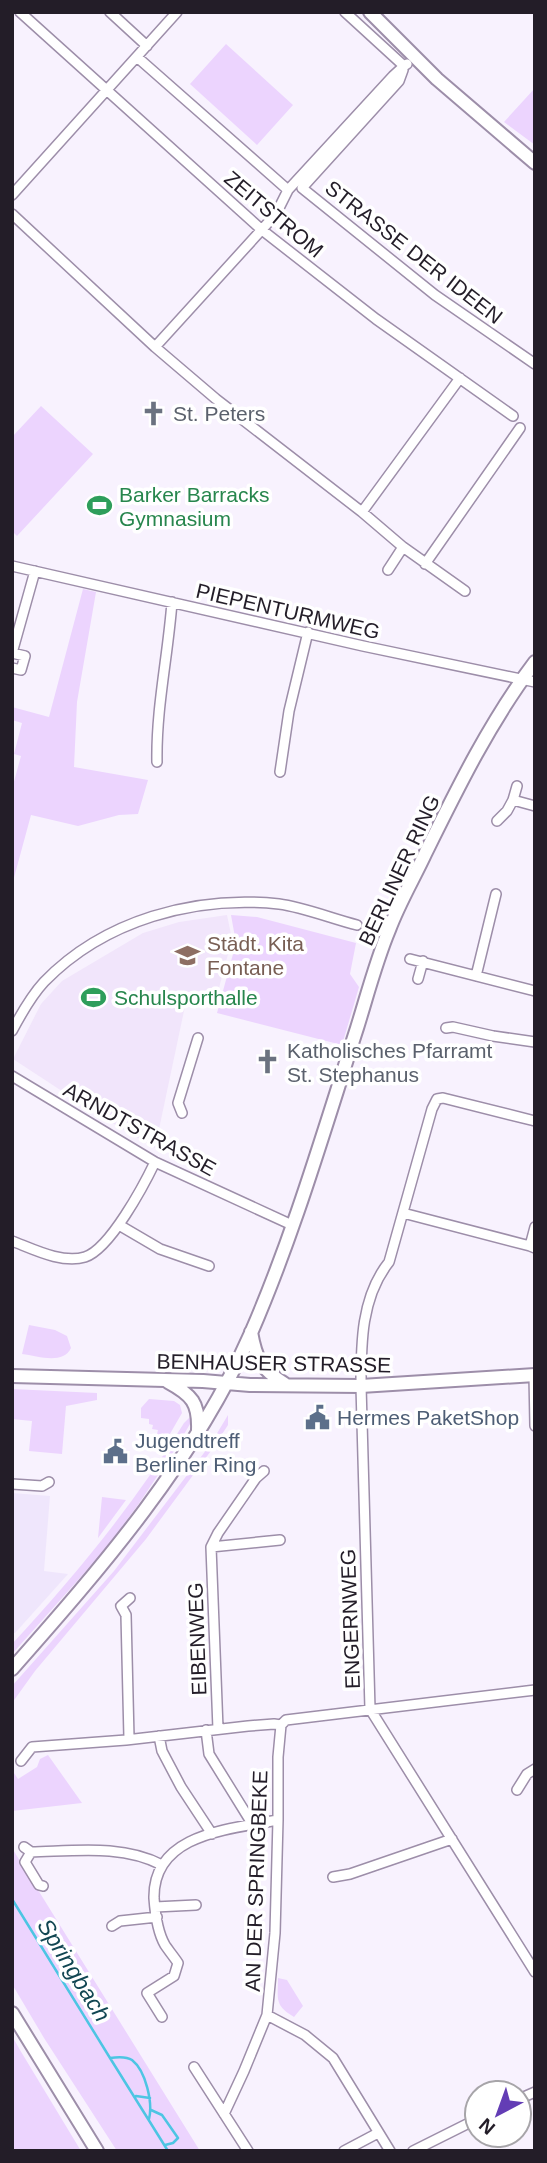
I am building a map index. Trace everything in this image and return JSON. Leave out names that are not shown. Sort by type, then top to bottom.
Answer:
[{"type":"main road","points":[[370,12],[409,62],[535,163]]},
{"type":"main road","name":"BERLINER RING","points":[[12,1669],[132,1528],[183,1457],[227,1383],[251,1332],[292,1225],[389,929],[508,698],[528,681],[535,662]]},
{"type":"main road","points":[[251,1332],[255,1352],[262,1366],[288,1386]]},
{"type":"main road","name":"BENHAUSER STRASSE","points":[[12,1376],[361,1386],[534,1375]]},
{"type":"main road","points":[[165,1380],[193,1399],[199,1416],[198,1434]]},
{"type":"main road","points":[[12,2013],[97,2151]]},
{"type":"street","name":"ZEITSTROM","points":[[20,12],[262,230],[376,319],[513,416]]},
{"type":"street","points":[[110,12],[147,46]]},
{"type":"street","points":[[12,195],[177,12]]},
{"type":"street","points":[[345,12],[409,62],[380,96]]},
{"type":"street","points":[[137,57],[288,190],[302,188]]},
{"type":"street","name":"STRASSE DER IDEEN","points":[[155,347],[276,214],[288,190],[380,96]]},
{"type":"street","name":"STRASSE DER IDEEN","points":[[380,96],[302,188],[435,295],[535,364]]},
{"type":"street","points":[[12,214],[155,347],[221,402],[403,547],[465,591]]},
{"type":"street","points":[[362,512],[460,378]]},
{"type":"street","points":[[425,564],[520,428]]},
{"type":"street","points":[[388,570],[403,547]]},
{"type":"street","name":"PIEPENTURMWEG","points":[[12,566],[528,681]]},
{"type":"street","points":[[12,668],[21,670],[25,656],[12,653],[35,571]]},
{"type":"street","points":[[157,762],[156,736],[160,694],[173,603]]},
{"type":"street","points":[[280,772],[289,711],[308,632]]},
{"type":"street","points":[[497,821],[507,811],[517,786]]},
{"type":"street","points":[[513,800],[535,806]]},
{"type":"street","points":[[476,976],[496,894]]},
{"type":"street","points":[[12,1031],[43,983],[89,944],[166,912],[219,904],[281,904],[357,925]]},
{"type":"street","points":[[410,959],[535,991]]},
{"type":"street","points":[[418,979],[422,961]]},
{"type":"street","points":[[446,1028],[535,1042]]},
{"type":"street","name":"ARNDTSTRASSE","points":[[182,1113],[178,1103],[198,1038]]},
{"type":"street","name":"ARNDTSTRASSE","points":[[12,1076],[155,1162],[292,1225]]},
{"type":"street","name":"ENGERNWEG","points":[[535,1121],[443,1098],[437,1099],[432,1108],[389,1262],[380,1273],[370,1294],[362,1335],[361,1386],[370,1709],[535,1972]]},
{"type":"street","points":[[13,1242],[61,1258],[84,1258],[103,1245],[119,1225],[155,1162]]},
{"type":"street","points":[[403,1213],[532,1247],[535,1227]]},
{"type":"street","points":[[119,1225],[160,1249],[209,1266]]},
{"type":"street","points":[[534,1375],[535,1426]]},
{"type":"street","points":[[211,1547],[248,1489],[264,1472]]},
{"type":"street","points":[[12,1484],[42,1486],[49,1482]]},
{"type":"street","points":[[211,1547],[264,1536],[280,1540]]},
{"type":"street","name":"EIBENWEG","points":[[211,1547],[218,1729]]},
{"type":"street","points":[[129,1738],[126,1615],[121,1606],[130,1598]]},
{"type":"street","points":[[21,1761],[32,1747],[281,1725],[286,1720],[535,1690]]},
{"type":"street","name":"AN DER SPRINGBEKE","points":[[224,2114],[267,2015],[275,1933],[281,1725]]},
{"type":"street","points":[[206,1730],[209,1754],[253,1825]]},
{"type":"street","points":[[159,1736],[162,1751],[181,1787],[212,1834]]},
{"type":"street","points":[[517,1790],[527,1774],[535,1769]]},
{"type":"street","points":[[162,2017],[145,1989],[174,1976],[178,1962],[164,1944],[156,1912],[155,1883],[162,1865],[180,1846],[212,1834],[278,1820]]},
{"type":"street","points":[[333,1877],[350,1874],[452,1839]]},
{"type":"street","points":[[43,1886],[39,1885],[25,1862],[28,1850],[98,1850],[132,1855],[162,1865]]},
{"type":"street","points":[[112,1926],[120,1921],[156,1912],[196,1905]]},
{"type":"street","points":[[267,2015],[305,2035],[332,2058],[390,2151]]},
{"type":"street","points":[[194,2067],[248,2151]]},
{"type":"street","points":[[413,2151],[463,2126]]},
{"type":"street","points":[[344,2151],[378,2133]]},
{"type":"shaded area","points":[[226,44],[293,105],[257,145],[190,84]]},
{"type":"shaded area","points":[[535,88],[535,145],[504,122]]},
{"type":"shaded area","points":[[41,406],[93,454],[17,536],[12,531],[12,437]]},
{"type":"shaded area","points":[[83,589],[96,592],[77,702],[74,767],[148,780],[138,814],[119,815],[78,826],[31,815],[12,885],[12,789],[21,756],[14,754],[22,723],[12,720],[12,707],[49,717]]},
{"type":"shaded area","points":[[227,915],[232,939],[216,999],[188,992],[155,1148],[13,1059],[41,1004],[62,981],[143,933],[179,922]]},
{"type":"shaded area","points":[[231,915],[257,917],[356,943],[350,974],[359,987],[342,1045],[217,1013],[236,943]]},
{"type":"shaded area","points":[[29,1325],[55,1330],[67,1336],[71,1348],[56,1358],[22,1354]]},
{"type":"shaded area","points":[[12,1389],[97,1393],[97,1400],[66,1406],[62,1454],[29,1451],[32,1421],[12,1419]]},
{"type":"shaded area","points":[[149,1399],[174,1401],[180,1405],[182,1413],[167,1439],[156,1438],[158,1430],[152,1429],[153,1425],[149,1424],[149,1419],[141,1418],[141,1408]]},
{"type":"shaded area","points":[[228,1415],[228,1425],[213,1448],[146,1539],[35,1671],[12,1703],[12,1686],[114,1571],[210,1445]]},
{"type":"shaded area","points":[[190,1417],[190,1424],[176,1448],[104,1551],[12,1654],[12,1644],[104,1538]]},
{"type":"shaded area","points":[[12,1493],[50,1496],[44,1571],[68,1574],[15,1633],[12,1633]]},
{"type":"shaded area","points":[[102,1497],[126,1500],[98,1538]]},
{"type":"shaded area","points":[[48,1755],[82,1803],[12,1811],[12,1770],[18,1779],[37,1767],[40,1759]]},
{"type":"shaded area","points":[[12,1848],[200,2151],[117,2151],[44,2038],[12,1984]]},
{"type":"shaded area","points":[[278,1978],[287,1980],[303,2006],[294,2017],[280,2005]]},
{"type":"shaded area","points":[[12,2036],[20,2050],[81,2151],[12,2151]]},
{"type":"waterway","name":"Springbach","points":[[12,1899],[110,2058],[130,2059],[137,2065],[145,2079],[149,2096],[149,2119]]},
{"type":"waterway","name":"Springbach","points":[[110,2058],[168,2151]]},
{"type":"waterway","points":[[136,2096],[150,2098]]},
{"type":"waterway","points":[[151,2110],[162,2115],[178,2138],[165,2145]]},
{"type":"place","name":"St. Peters","points":[[153,413]]},
{"type":"place","name":"Barker Barracks Gymnasium","points":[[99,506]]},
{"type":"place","name":"Städt. Kita Fontane","points":[[187,955]]},
{"type":"place","name":"Schulsporthalle","points":[[94,997]]},
{"type":"place","name":"Katholisches Pfarramt St. Stephanus","points":[[267,1062]]},
{"type":"place","name":"Hermes PaketShop","points":[[317,1417]]},
{"type":"place","name":"Jugendtreff Berliner Ring","points":[[115,1452]]}]
